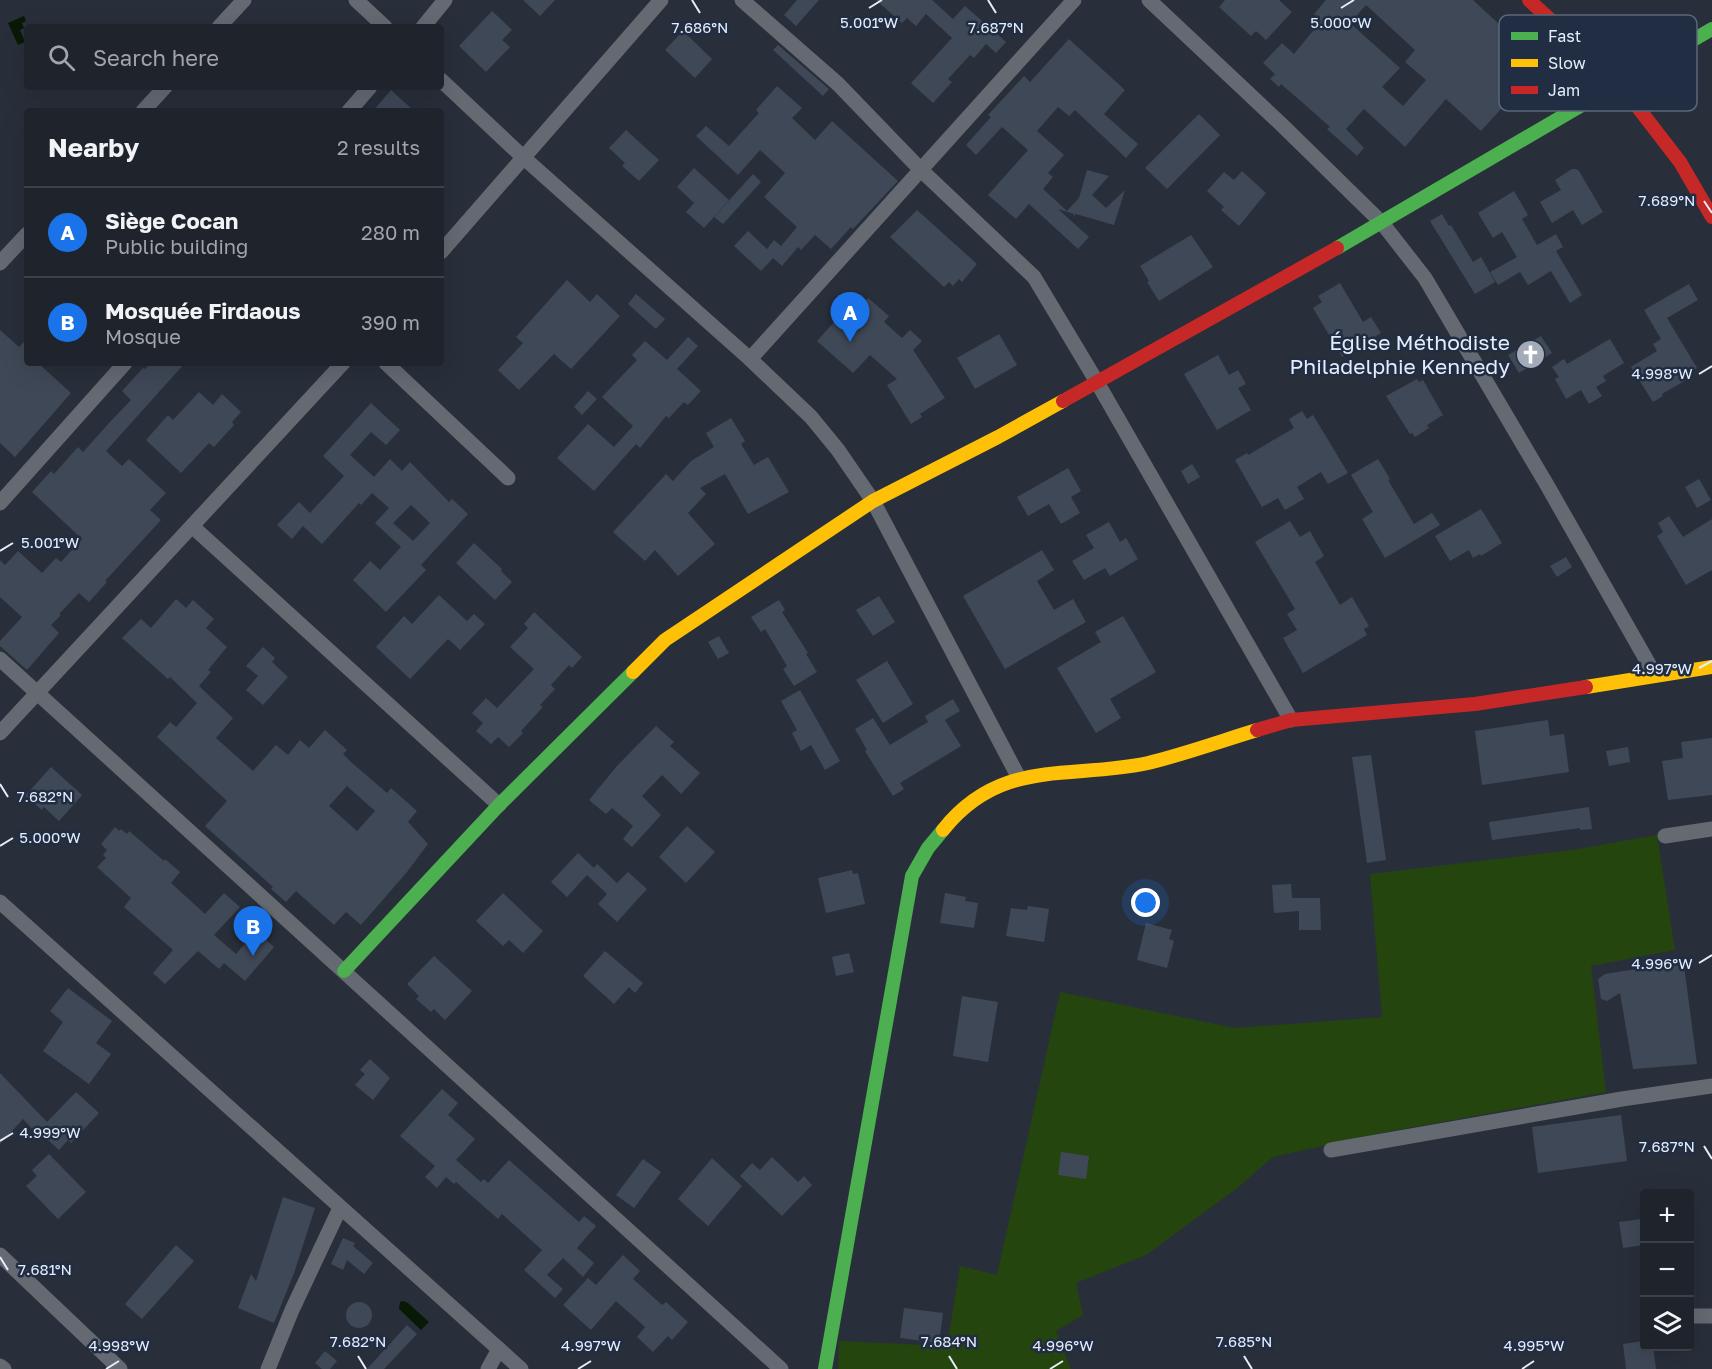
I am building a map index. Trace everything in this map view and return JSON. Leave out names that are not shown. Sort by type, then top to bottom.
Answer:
[{"type":"street","points":[[222,24],[244,0]]},
{"type":"street","points":[[356,0],[382,24]]},
{"type":"street","points":[[425,24],[445,0]]},
{"type":"street","points":[[444,249],[661,0]]},
{"type":"street","points":[[742,0],[838,84],[921,170],[1034,278],[1097,382],[1291,720]]},
{"type":"street","points":[[750,359],[1074,0]]},
{"type":"street","points":[[1149,0],[1382,223],[1425,278],[1547,485],[1654,675]]},
{"type":"street","points":[[1530,0],[1546,15]]},
{"type":"street","points":[[1697,38],[1712,29]]},
{"type":"street","points":[[444,83],[524,158],[750,359],[811,417],[838,450],[873,501],[1019,778]]},
{"type":"street","points":[[146,108],[162,90]]},
{"type":"street","points":[[352,108],[367,90]]},
{"type":"street","points":[[344,971],[499,805],[665,640],[873,501],[998,437],[1382,223],[1572,111]]},
{"type":"street","points":[[1641,111],[1680,162],[1712,217]]},
{"type":"street","points":[[0,263],[24,237]]},
{"type":"street","points":[[0,503],[122,366]]},
{"type":"street","points":[[0,733],[340,366]]},
{"type":"street","points":[[389,366],[508,478]]},
{"type":"street","points":[[193,527],[499,805]]},
{"type":"street","points":[[0,659],[781,1369]]},
{"type":"street","points":[[825,1369],[912,876],[928,848],[953,817],[982,793],[1019,778],[1147,763],[1291,720],[1474,704],[1712,667]]},
{"type":"street","points":[[1665,836],[1712,829]]},
{"type":"street","points":[[0,902],[521,1369]]},
{"type":"street","points":[[1331,1150],[1623,1099],[1712,1086]]},
{"type":"street","points":[[268,1369],[292,1310],[340,1208]]},
{"type":"street","points":[[0,1256],[120,1369]]},
{"type":"street","points":[[1694,1317],[1712,1316]]},
{"type":"street","points":[[488,1369],[499,1349]]},
{"type":"street","points":[[0,1366],[4,1369]]},
{"type":"green space","points":[[1657,835],[1675,950],[1591,966],[1606,1092],[1381,1133],[1273,1157],[1236,1189],[1146,1255],[1076,1283],[1083,1315],[1056,1331],[1071,1369],[838,1369],[839,1341],[947,1346],[960,1266],[997,1275],[1060,992],[1235,1028],[1382,1017],[1370,874],[1572,850]]},
{"type":"shaded area","points":[[24,16],[26,21],[22,23],[24,28],[20,30],[24,42],[18,45],[8,23]]},
{"type":"shaded area","points":[[403,1301],[429,1322],[421,1330],[399,1309],[400,1302]]},
{"type":"building","points":[[523,0],[555,0],[540,16]]},
{"type":"building","points":[[797,0],[819,0],[796,26],[784,15]]},
{"type":"building","points":[[876,0],[932,0],[953,19],[965,6],[1006,42],[996,53],[986,44],[974,58],[970,55],[948,79],[952,82],[933,103],[911,83],[952,38],[926,14],[916,26],[907,18],[902,23]]},
{"type":"building","points":[[1225,0],[1279,0],[1292,12],[1266,40],[1256,31],[1251,36],[1219,7]]},
{"type":"building","points":[[1326,0],[1473,0],[1499,24],[1499,111],[1481,131],[1446,99],[1405,147],[1364,109],[1346,129],[1364,148],[1357,156],[1303,103],[1281,84],[1279,87],[1270,79],[1275,74],[1263,63],[1282,43],[1294,54],[1321,21],[1314,14]],"holes":[[[1366,5],[1415,50],[1405,62],[1426,80],[1403,106],[1382,87],[1400,68],[1350,23]]]},
{"type":"building","points":[[492,11],[512,30],[502,40],[510,47],[486,72],[459,46]]},
{"type":"building","points":[[683,31],[712,59],[695,78],[665,50]]},
{"type":"building","points":[[1069,39],[1125,90],[1104,114],[1138,144],[1126,158],[1075,110],[1069,116],[1058,107],[1037,131],[1064,155],[1048,173],[1053,177],[1043,189],[1067,211],[1079,198],[1087,170],[1109,176],[1092,195],[1106,208],[1125,190],[1114,225],[1076,214],[1073,217],[1074,214],[1058,209],[1089,237],[1078,249],[1029,204],[1016,219],[988,195],[1028,150],[1002,127],[976,155],[966,145],[991,117],[988,115],[1024,76],[1030,82]]},
{"type":"building","points":[[778,45],[829,89],[823,96],[773,50]]},
{"type":"building","points":[[777,86],[802,108],[792,118],[815,140],[832,121],[898,181],[831,249],[815,235],[801,250],[798,247],[782,266],[773,258],[761,271],[734,246],[748,231],[767,249],[774,240],[781,246],[797,227],[764,197],[785,173],[760,150],[738,175],[696,136],[706,126],[729,146],[759,113],[756,110]]},
{"type":"building","points":[[391,90],[411,108],[376,108]]},
{"type":"building","points":[[1199,114],[1220,135],[1167,189],[1145,168]]},
{"type":"building","points":[[626,130],[659,160],[639,181],[622,166],[625,163],[609,148]]},
{"type":"building","points":[[694,168],[729,200],[704,228],[686,212],[694,203],[677,187]]},
{"type":"building","points":[[1572,169],[1579,171],[1603,212],[1582,225],[1573,210],[1552,223],[1540,202],[1561,190],[1555,180]]},
{"type":"building","points":[[1242,171],[1266,193],[1239,226],[1221,210],[1224,207],[1207,191],[1224,172],[1234,180]]},
{"type":"building","points":[[753,174],[761,182],[723,224],[714,217]]},
{"type":"building","points":[[1514,191],[1528,215],[1522,219],[1537,245],[1556,234],[1563,247],[1556,251],[1582,295],[1570,303],[1551,271],[1528,285],[1520,272],[1498,285],[1490,272],[1517,257],[1502,232],[1493,238],[1478,213]]},
{"type":"building","points":[[917,210],[977,264],[962,282],[959,279],[953,286],[949,282],[944,287],[890,237]]},
{"type":"building","points":[[1442,214],[1473,262],[1481,257],[1495,282],[1475,294],[1430,221]]},
{"type":"building","points":[[1191,235],[1213,267],[1159,301],[1140,266]]},
{"type":"building","points":[[567,280],[590,302],[597,294],[620,316],[571,369],[554,354],[519,390],[498,370],[523,343],[516,337]]},
{"type":"building","points":[[1340,283],[1363,322],[1371,317],[1381,333],[1342,357],[1313,308],[1322,302],[1318,296]]},
{"type":"building","points":[[1689,284],[1698,300],[1667,318],[1697,368],[1686,375],[1688,379],[1653,402],[1631,367],[1657,351],[1653,344],[1661,339],[1644,310]]},
{"type":"building","points":[[636,294],[665,319],[656,329],[628,304]]},
{"type":"building","points":[[868,298],[889,316],[884,322],[902,338],[910,330],[922,341],[913,350],[945,398],[920,414],[922,417],[911,424],[887,385],[897,379],[870,355],[853,373],[817,341],[842,313],[849,319]]},
{"type":"building","points":[[0,330],[19,347],[24,342],[24,366],[41,366],[71,393],[15,457],[0,443]]},
{"type":"building","points":[[999,334],[1017,365],[975,389],[957,358]]},
{"type":"building","points":[[1541,336],[1552,353],[1519,373],[1508,355]]},
{"type":"building","points":[[688,337],[698,346],[677,369],[701,391],[688,405],[684,402],[669,418],[666,416],[640,448],[636,444],[594,491],[557,458],[588,424],[614,447],[633,426],[602,397],[637,360],[632,355],[645,341],[667,360]]},
{"type":"building","points":[[1610,339],[1624,363],[1603,376],[1606,381],[1596,387],[1602,396],[1589,404],[1581,390],[1566,399],[1555,379],[1559,377],[1552,367],[1564,359],[1567,364]]},
{"type":"building","points":[[1218,355],[1229,375],[1238,370],[1246,384],[1238,388],[1251,410],[1217,430],[1184,374]]},
{"type":"building","points":[[148,366],[182,366],[106,451],[122,466],[129,459],[166,493],[150,510],[161,520],[105,581],[107,582],[89,602],[79,593],[59,614],[61,615],[51,625],[59,633],[27,670],[0,646],[0,641],[22,617],[0,597],[0,560],[5,565],[18,551],[42,573],[56,558],[61,562],[82,539],[32,492],[51,471],[54,474],[78,447],[83,452],[131,400],[122,391],[143,368]]},
{"type":"building","points":[[1417,379],[1419,382],[1423,380],[1443,415],[1427,425],[1429,428],[1415,437],[1412,433],[1410,434],[1386,396]]},
{"type":"building","points":[[588,391],[597,399],[582,415],[574,407]]},
{"type":"building","points":[[199,392],[213,405],[222,394],[241,412],[232,422],[234,425],[214,447],[209,443],[181,473],[146,440],[168,415],[173,420]]},
{"type":"building","points":[[371,403],[400,430],[386,445],[371,432],[350,455],[374,477],[390,459],[402,471],[410,462],[449,502],[452,499],[468,514],[421,565],[426,570],[386,612],[353,580],[370,561],[380,570],[401,547],[375,523],[389,508],[372,493],[361,505],[359,503],[322,544],[303,526],[292,539],[277,525],[299,502],[310,513],[344,476],[323,456]],"holes":[[[411,505],[430,523],[413,541],[393,523]]]},
{"type":"building","points":[[1302,411],[1307,419],[1313,415],[1348,473],[1328,484],[1321,472],[1297,487],[1304,499],[1285,510],[1278,498],[1262,507],[1235,460],[1247,453],[1248,455],[1294,428],[1289,419]]},
{"type":"building","points":[[731,418],[745,441],[741,444],[754,465],[768,457],[789,492],[748,514],[725,474],[700,488],[706,494],[688,513],[715,544],[678,576],[655,550],[645,561],[613,532],[666,474],[673,481],[691,461],[714,447],[706,433]]},
{"type":"building","points":[[1378,459],[1414,524],[1432,513],[1440,525],[1385,558],[1362,519],[1373,512],[1351,475]]},
{"type":"building","points":[[1192,464],[1200,477],[1188,484],[1181,471]]},
{"type":"building","points":[[1068,468],[1081,491],[1071,497],[1080,513],[1061,524],[1049,504],[1028,516],[1017,497]]},
{"type":"building","points":[[1699,479],[1711,500],[1697,508],[1685,487]]},
{"type":"building","points":[[1481,509],[1502,543],[1481,556],[1480,554],[1473,558],[1469,550],[1450,561],[1435,536]]},
{"type":"building","points":[[1669,516],[1683,537],[1712,519],[1712,570],[1686,585],[1657,536],[1663,532],[1658,523]]},
{"type":"building","points":[[1290,521],[1300,537],[1310,531],[1324,556],[1315,562],[1340,605],[1352,597],[1369,626],[1364,629],[1367,635],[1303,673],[1283,638],[1297,630],[1287,614],[1295,609],[1255,542]]},
{"type":"building","points":[[1109,522],[1120,542],[1126,538],[1138,559],[1110,576],[1105,568],[1084,580],[1072,561],[1094,548],[1086,535]]},
{"type":"building","points":[[474,543],[502,569],[501,571],[512,582],[495,600],[456,563]]},
{"type":"building","points":[[1042,550],[1054,570],[1037,581],[1054,610],[1073,599],[1086,622],[1005,669],[963,596]]},
{"type":"building","points":[[1566,557],[1572,567],[1557,577],[1550,566]]},
{"type":"building","points":[[439,595],[467,621],[474,614],[485,624],[460,650],[448,639],[410,679],[376,647],[404,616],[412,624]]},
{"type":"building","points":[[879,596],[895,622],[873,636],[856,610]]},
{"type":"building","points":[[176,599],[186,608],[193,600],[214,619],[206,628],[227,647],[208,670],[211,672],[199,686],[233,718],[216,738],[253,771],[276,745],[288,755],[300,740],[309,748],[325,730],[347,750],[343,754],[351,762],[387,793],[391,788],[417,811],[408,822],[428,844],[361,925],[346,912],[334,925],[296,891],[286,902],[271,889],[273,887],[205,826],[227,801],[157,737],[170,722],[176,727],[197,703],[170,677],[168,679],[122,638],[141,619],[151,628]],"holes":[[[347,786],[375,811],[357,831],[329,806]]]},
{"type":"building","points":[[779,600],[785,610],[782,612],[817,672],[794,686],[783,669],[787,666],[765,629],[761,632],[751,617]]},
{"type":"building","points":[[534,612],[582,657],[572,668],[569,665],[551,685],[555,689],[540,705],[543,707],[509,747],[498,737],[491,744],[476,731],[483,723],[472,713],[486,698],[497,708],[534,669],[510,647],[528,628],[524,624]]},
{"type":"building","points":[[1123,616],[1156,672],[1110,699],[1121,718],[1096,733],[1057,668],[1101,642],[1095,632]]},
{"type":"building","points":[[719,636],[729,653],[718,659],[708,642]]},
{"type":"building","points":[[263,647],[275,658],[272,662],[288,677],[263,705],[246,690],[258,676],[246,666]]},
{"type":"building","points":[[887,661],[913,704],[883,723],[856,680]]},
{"type":"building","points":[[800,690],[840,761],[825,770],[811,745],[801,751],[792,733],[797,730],[781,701]]},
{"type":"building","points":[[953,699],[960,711],[945,720],[961,746],[900,783],[904,789],[893,796],[865,751],[867,750],[855,729],[873,718],[890,745],[928,722],[925,716]]},
{"type":"building","points":[[1548,720],[1550,736],[1564,734],[1569,772],[1482,785],[1475,731]]},
{"type":"building","points":[[656,726],[674,742],[670,746],[700,773],[681,794],[662,775],[642,796],[661,815],[632,847],[623,839],[633,826],[612,808],[606,814],[589,800],[617,766]]},
{"type":"building","points":[[1712,738],[1712,795],[1668,800],[1662,761],[1683,758],[1681,742]]},
{"type":"building","points":[[1628,747],[1630,762],[1609,766],[1606,751]]},
{"type":"building","points":[[1371,755],[1386,860],[1367,863],[1352,757]]},
{"type":"building","points":[[51,767],[82,795],[59,821],[44,807],[42,810],[25,796]]},
{"type":"building","points":[[1589,807],[1592,829],[1580,830],[1580,828],[1492,840],[1489,822]]},
{"type":"building","points":[[687,826],[715,852],[686,883],[659,857]]},
{"type":"building","points":[[115,827],[127,834],[129,831],[180,872],[171,883],[205,914],[224,893],[240,907],[214,935],[236,954],[256,931],[274,947],[245,981],[224,963],[219,969],[198,951],[165,984],[153,973],[173,950],[124,907],[131,898],[97,867],[106,858],[103,855],[107,850],[101,844]]},
{"type":"building","points":[[578,853],[594,868],[597,864],[617,883],[628,872],[647,889],[617,922],[598,904],[607,894],[587,875],[567,897],[551,882]]},
{"type":"building","points":[[852,870],[853,874],[858,873],[865,904],[826,913],[818,878]]},
{"type":"building","points":[[1291,884],[1292,898],[1320,898],[1321,930],[1299,930],[1299,911],[1274,913],[1272,885]]},
{"type":"building","points":[[503,893],[543,931],[523,953],[509,940],[503,946],[476,921]]},
{"type":"building","points":[[945,893],[966,897],[965,901],[978,903],[974,928],[940,923]]},
{"type":"building","points":[[1028,906],[1049,909],[1044,942],[1006,936],[1011,908],[1027,910]]},
{"type":"building","points":[[1146,923],[1172,930],[1169,939],[1174,941],[1167,968],[1137,960]]},
{"type":"building","points":[[605,951],[643,983],[635,993],[629,987],[614,1004],[583,976]]},
{"type":"building","points":[[849,953],[854,972],[836,976],[832,957]]},
{"type":"building","points":[[434,956],[472,991],[445,1020],[434,1009],[431,1012],[416,999],[419,996],[407,984]]},
{"type":"building","points":[[1683,958],[1697,1064],[1633,1069],[1620,993],[1607,1001],[1601,999],[1598,979],[1605,974],[1643,968],[1642,964]]},
{"type":"building","points":[[68,988],[112,1021],[96,1043],[111,1054],[89,1084],[43,1051],[63,1022],[50,1011]]},
{"type":"building","points":[[962,996],[998,1002],[988,1062],[953,1056]]},
{"type":"building","points":[[370,1059],[390,1078],[373,1100],[355,1085],[365,1074],[360,1070]]},
{"type":"building","points":[[0,1073],[47,1122],[76,1092],[99,1113],[71,1143],[68,1140],[59,1150],[37,1130],[35,1132],[23,1119],[0,1144]]},
{"type":"building","points":[[442,1089],[458,1103],[448,1115],[475,1139],[456,1160],[481,1182],[484,1179],[488,1183],[509,1160],[579,1222],[584,1216],[596,1226],[577,1248],[594,1263],[583,1277],[563,1258],[547,1275],[563,1289],[555,1298],[524,1270],[542,1250],[502,1214],[498,1219],[456,1182],[454,1184],[446,1177],[437,1188],[425,1177],[435,1166],[400,1136]]},
{"type":"building","points":[[1621,1115],[1627,1161],[1538,1173],[1532,1127]]},
{"type":"building","points":[[1061,1152],[1089,1156],[1086,1179],[1058,1175]]},
{"type":"building","points":[[49,1154],[86,1192],[58,1219],[26,1186],[37,1176],[32,1170]]},
{"type":"building","points":[[772,1157],[798,1182],[804,1176],[812,1185],[782,1216],[740,1176],[752,1163],[760,1170]]},
{"type":"building","points":[[712,1158],[742,1186],[708,1226],[678,1199]]},
{"type":"building","points":[[643,1159],[661,1172],[634,1208],[616,1195]]},
{"type":"building","points":[[283,1197],[315,1208],[294,1273],[274,1323],[238,1308],[251,1274],[256,1281]]},
{"type":"building","points":[[1640,1219],[1640,1246],[1623,1248],[1619,1222]]},
{"type":"building","points":[[343,1238],[355,1243],[353,1246],[373,1263],[364,1274],[347,1260],[343,1270],[331,1264]]},
{"type":"building","points":[[176,1245],[194,1261],[142,1319],[125,1304]]},
{"type":"building","points":[[623,1255],[640,1271],[633,1279],[662,1305],[666,1302],[688,1322],[672,1340],[668,1336],[653,1352],[637,1337],[645,1327],[616,1301],[591,1330],[563,1305],[588,1278],[596,1285]]},
{"type":"building","points":[[359,1302],[368,1306],[372,1315],[368,1324],[359,1328],[350,1324],[346,1315],[350,1306]]},
{"type":"building","points":[[904,1308],[943,1313],[939,1343],[900,1338]]},
{"type":"building","points":[[407,1325],[417,1334],[384,1369],[367,1369]]},
{"type":"building","points":[[1640,1342],[1640,1351],[1654,1351],[1656,1369],[1626,1369],[1623,1344]]},
{"type":"building","points":[[325,1351],[337,1361],[330,1369],[322,1369],[315,1363]]},
{"type":"traffic: fast","points":[[1697,38],[1712,29]]},
{"type":"traffic: fast","points":[[1337,248],[1572,111]]},
{"type":"traffic: fast","points":[[344,971],[499,805],[633,672]]},
{"type":"traffic: fast","points":[[825,1369],[912,876],[928,848],[943,830]]},
{"type":"traffic: slow","points":[[633,672],[665,640],[873,501],[1063,401]]},
{"type":"traffic: slow","points":[[1586,687],[1712,667]]},
{"type":"traffic: slow","points":[[943,830],[965,807],[989,791],[1013,781],[1064,772],[1119,768],[1148,763],[1257,730]]},
{"type":"traffic: jam","points":[[1529,0],[1545,15]]},
{"type":"traffic: jam","points":[[1641,111],[1680,162],[1712,217]]},
{"type":"traffic: jam","points":[[1063,401],[1337,248]]},
{"type":"traffic: jam","points":[[1257,730],[1291,720],[1475,704],[1586,687]]},
{"type":"place","name":"Siège Cocan","points":[[850,342]]},
{"type":"place","name":"Église Méthodiste Philadelphie Kennedy","points":[[1531,355]]},
{"type":"place","name":"Mosquée Firdaous","points":[[253,956]]}]
